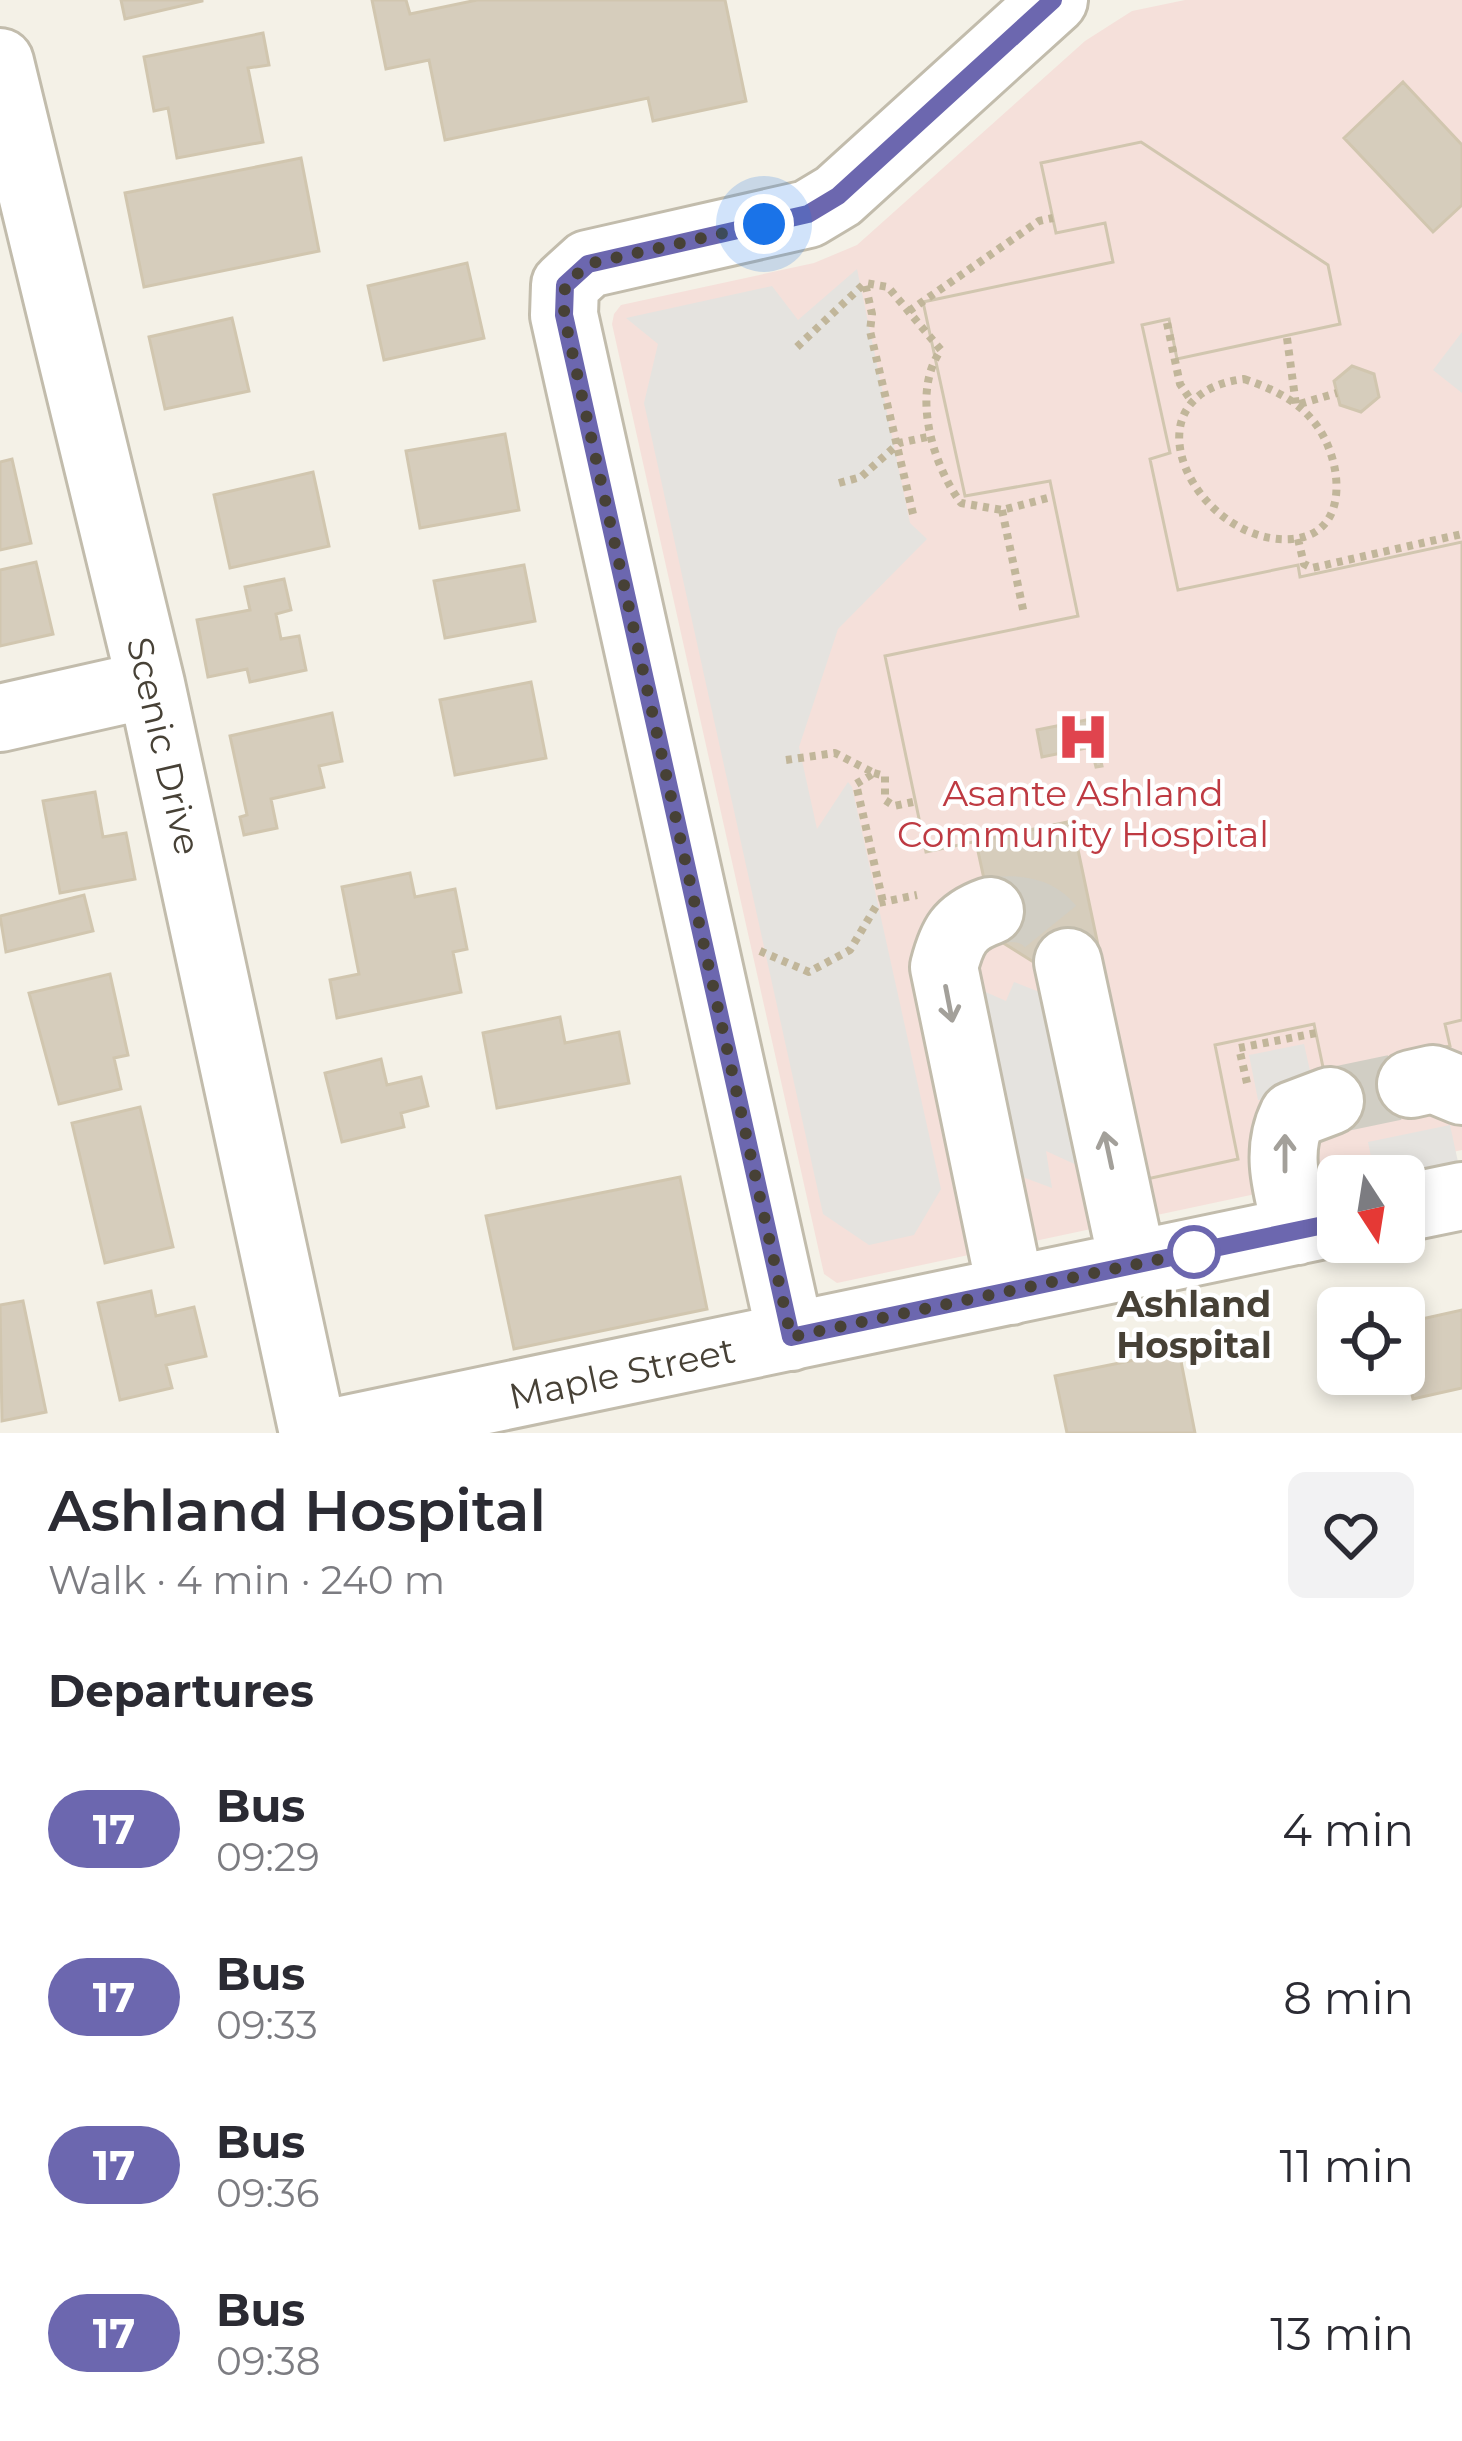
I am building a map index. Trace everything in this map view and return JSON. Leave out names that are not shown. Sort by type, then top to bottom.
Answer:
[{"type":"street","points":[[791,1337],[564,315],[565,285],[588,264],[808,214],[838,196],[1054,0]]},
{"type":"street","name":"Scenic Drive","points":[[0,62],[151,684],[313,1433]]},
{"type":"street","points":[[0,718],[151,684]]},
{"type":"street","points":[[990,911],[969,919],[952,936],[944,968],[1011,1291]]},
{"type":"street","points":[[1068,962],[1133,1265]]},
{"type":"street","points":[[1317,1059],[1283,1136],[1317,1223]]},
{"type":"street","points":[[1425,1204],[1462,1196]]},
{"type":"street","name":"Maple Street","points":[[328,1433],[1317,1226]]},
{"type":"path","points":[[909,310],[1039,221],[1052,218]]},
{"type":"path","points":[[865,283],[889,287],[941,350],[928,368],[926,384],[932,436],[961,503],[1002,510],[1048,498]]},
{"type":"path","points":[[797,347],[865,283]]},
{"type":"path","points":[[865,283],[872,314],[870,331],[913,514]]},
{"type":"path","points":[[1166,323],[1180,384],[1190,399]]},
{"type":"path","points":[[1287,338],[1296,405]]},
{"type":"path","points":[[1244,379],[1296,405],[1315,423],[1337,472],[1336,501],[1322,528],[1298,538],[1267,539],[1238,528],[1198,493],[1184,470],[1180,444],[1190,399],[1215,383],[1244,379]]},
{"type":"path","points":[[1296,405],[1337,393]]},
{"type":"path","points":[[839,483],[861,477],[899,443],[932,436]]},
{"type":"path","points":[[1002,510],[1024,614]]},
{"type":"path","points":[[1298,538],[1304,564],[1312,568],[1462,534]]},
{"type":"path","points":[[786,760],[835,753],[885,776],[885,800],[894,806],[913,802]]},
{"type":"path","points":[[765,950],[809,972],[850,950],[881,903],[856,784],[874,773]]},
{"type":"shaded area","name":"Asante Ashland Community Hospital","points":[[1185,0],[1462,0],[1462,1150],[1425,1158],[1317,1155],[1317,1181],[837,1283],[824,1274],[612,324],[614,314],[621,305],[814,263],[857,245],[1085,41],[1132,11]]},
{"type":"shaded area","points":[[857,269],[910,523],[927,539],[838,629],[799,747],[817,829],[848,782],[852,787],[941,1189],[914,1235],[869,1245],[823,1214],[644,403],[658,344],[626,318],[772,286],[798,320]]},
{"type":"shaded area","points":[[1462,332],[1462,393],[1433,370]]},
{"type":"shaded area","points":[[963,982],[1006,1001],[1014,982],[1057,999],[1092,1172],[1046,1151],[1052,1188],[1001,1169]]},
{"type":"shaded area","points":[[1304,1044],[1314,1089],[1258,1100],[1249,1055]]},
{"type":"shaded area","points":[[1450,1125],[1458,1162],[1425,1168],[1425,1155],[1371,1155],[1368,1142]]},
{"type":"building","points":[[121,0],[202,0],[202,1],[125,19]]},
{"type":"building","points":[[372,0],[406,0],[410,14],[477,0],[725,0],[746,101],[653,121],[648,98],[445,140],[429,60],[386,69]]},
{"type":"building","points":[[263,33],[269,65],[248,68],[263,142],[177,158],[168,108],[154,111],[144,57]]},
{"type":"building","points":[[1403,82],[1462,145],[1462,205],[1433,232],[1344,138]]},
{"type":"building","points":[[1141,142],[1328,265],[1340,324],[1177,359],[1169,319],[1142,325],[1170,453],[1150,459],[1178,590],[1298,565],[1300,577],[1462,542],[1462,1020],[1445,1024],[1450,1046],[1324,1072],[1314,1024],[1215,1045],[1238,1159],[1147,1179],[1072,821],[926,852],[885,656],[1078,616],[1050,481],[965,496],[923,302],[1113,262],[1105,223],[1056,233],[1041,163]],"holes":[[[1091,719],[1102,766],[1096,767],[1091,747],[1042,757],[1037,730]]]},
{"type":"building","points":[[1141,142],[1328,265],[1340,324],[1177,359],[1169,319],[1142,325],[1170,453],[1150,459],[1178,590],[1298,565],[1300,577],[1462,542],[1462,1020],[1445,1024],[1450,1046],[1324,1072],[1314,1024],[1215,1045],[1238,1159],[1147,1179],[1072,821],[926,852],[885,656],[1078,616],[1050,481],[965,496],[923,302],[1113,262],[1105,223],[1056,233],[1041,163]]},
{"type":"building","points":[[301,158],[319,251],[144,287],[125,193]]},
{"type":"building","points":[[467,263],[484,338],[384,360],[368,286]]},
{"type":"building","points":[[232,318],[249,391],[165,409],[149,337]]},
{"type":"building","points":[[1352,366],[1374,374],[1379,397],[1361,412],[1340,405],[1334,381]]},
{"type":"building","points":[[505,434],[519,510],[420,528],[406,451]]},
{"type":"building","points":[[12,459],[31,543],[0,550],[0,462]]},
{"type":"building","points":[[313,472],[329,546],[230,568],[214,495]]},
{"type":"building","points":[[36,562],[53,634],[0,646],[0,570]]},
{"type":"building","points":[[524,565],[535,621],[445,638],[434,581]]},
{"type":"building","points":[[284,579],[291,610],[276,614],[281,639],[299,636],[306,670],[250,682],[247,669],[208,677],[197,620],[250,610],[245,587]]},
{"type":"building","points":[[531,682],[546,758],[455,775],[440,700]]},
{"type":"building","points":[[332,713],[342,761],[319,766],[324,787],[271,799],[277,828],[244,835],[240,817],[247,815],[230,736]]},
{"type":"building","points":[[95,792],[103,837],[126,833],[135,879],[60,893],[43,801]]},
{"type":"building","points":[[1072,821],[1100,955],[1043,968],[997,939],[976,842]]},
{"type":"building","points":[[410,873],[415,897],[455,889],[467,949],[453,952],[461,992],[337,1018],[330,980],[359,974],[342,887]]},
{"type":"building","points":[[84,895],[93,931],[6,952],[0,916]]},
{"type":"building","points":[[110,974],[128,1055],[114,1058],[121,1089],[59,1104],[29,993]]},
{"type":"building","points":[[560,1017],[565,1043],[619,1032],[629,1083],[497,1108],[483,1033]]},
{"type":"building","points":[[1404,1055],[1415,1107],[1335,1124],[1324,1072]]},
{"type":"building","points":[[381,1059],[387,1085],[421,1077],[428,1106],[401,1113],[404,1127],[342,1142],[325,1073]]},
{"type":"building","points":[[140,1107],[173,1247],[105,1263],[72,1123]]},
{"type":"building","points":[[680,1177],[707,1309],[514,1349],[486,1216]]},
{"type":"building","points":[[151,1291],[156,1316],[194,1307],[206,1356],[166,1365],[172,1388],[120,1400],[98,1303]]},
{"type":"building","points":[[23,1301],[46,1412],[2,1421],[0,1305]]},
{"type":"building","points":[[1462,1310],[1462,1388],[1413,1399],[1412,1395],[1425,1395],[1425,1318]]},
{"type":"building","points":[[1179,1351],[1195,1433],[1067,1433],[1055,1376]]},
{"type":"tunnel","points":[[990,911],[1020,910],[1041,918],[1057,935],[1068,962]]},
{"type":"tunnel","points":[[1330,1101],[1411,1084]]},
{"type":"bus line","name":"17","points":[[1053,0],[838,196],[808,214],[588,264],[565,285],[564,315],[791,1337],[1317,1226]]},
{"type":"place","name":"Asante Ashland Community Hospital","points":[[1083,737]]},
{"type":"place","name":"Ashland Hospital","points":[[1194,1252]]},
{"type":"route","points":[[764,224],[588,264],[565,285],[564,315],[791,1337],[1194,1252]]}]
